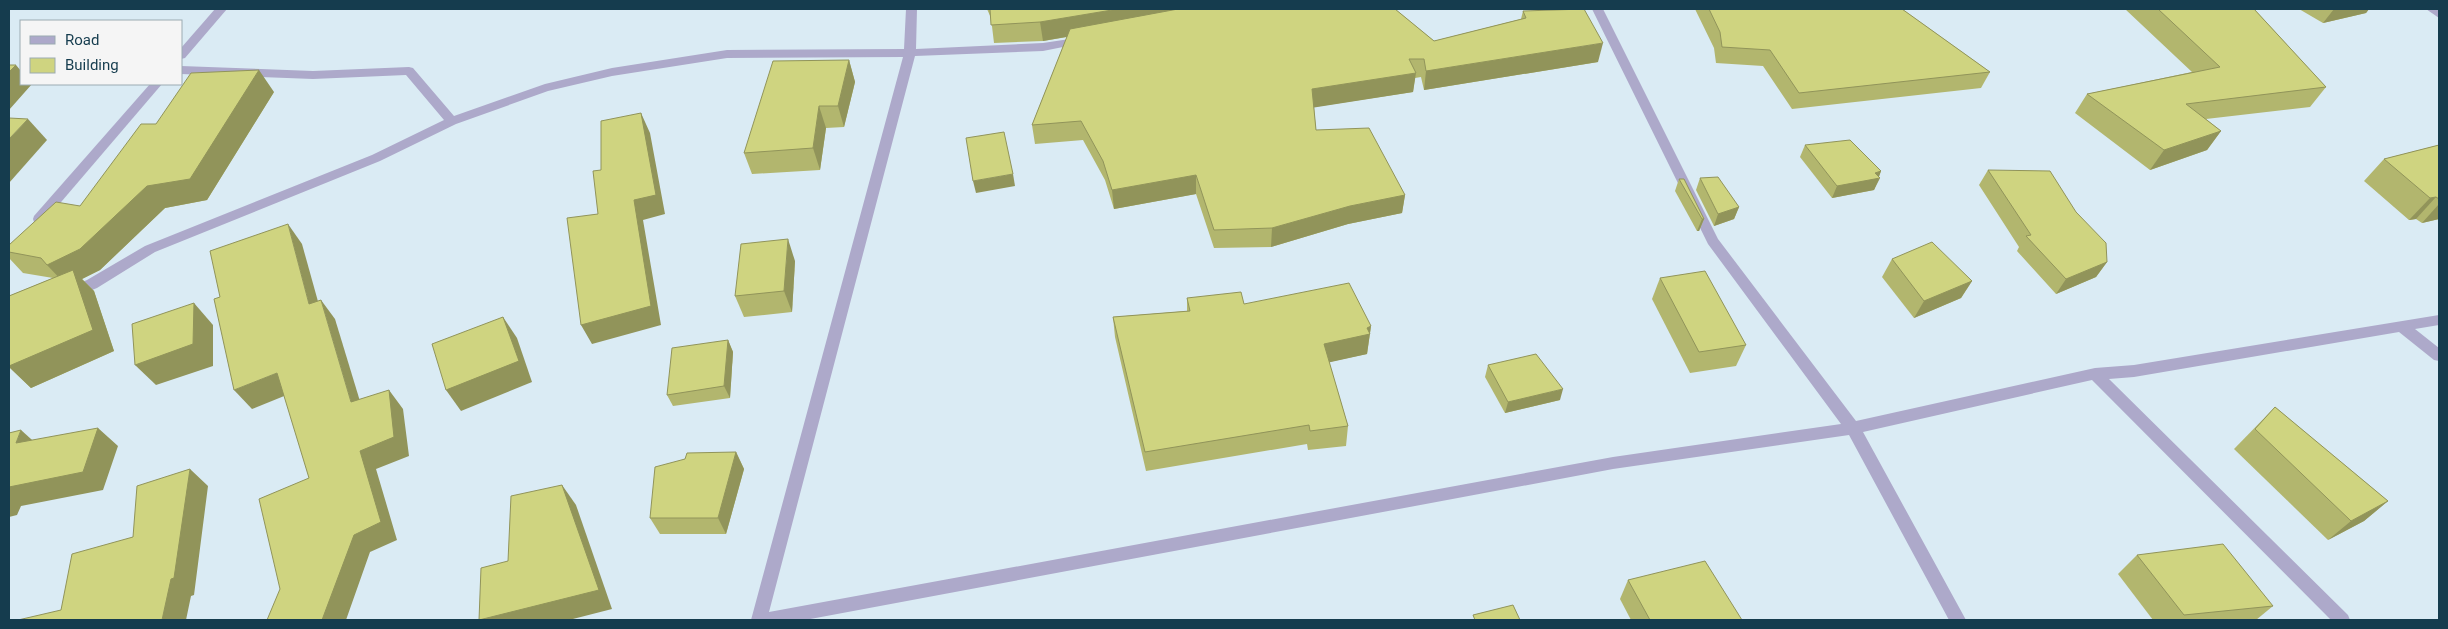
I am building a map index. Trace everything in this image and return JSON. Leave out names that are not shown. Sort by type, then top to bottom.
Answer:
[{"type":"street","points":[[182,54],[221,9]]},
{"type":"street","points":[[760,620],[910,53],[911,9]]},
{"type":"street","points":[[1597,9],[1713,241],[1853,428],[1958,620]]},
{"type":"street","points":[[2431,9],[2439,15]]},
{"type":"street","points":[[58,300],[92,284],[150,249],[376,158],[452,121],[545,88],[612,72],[727,54],[910,53],[1043,47],[1099,37]]},
{"type":"street","points":[[182,70],[313,75],[409,71],[452,121]]},
{"type":"street","points":[[30,229],[155,85]]},
{"type":"street","points":[[766,620],[1613,463],[1853,428],[2096,374],[2134,371],[2439,320]]},
{"type":"street","points":[[2401,326],[2439,356]]},
{"type":"street","points":[[2096,374],[2342,620]]},
{"type":"building","points":[[990,9],[1118,9],[1040,22],[991,25]]},
{"type":"building","points":[[1178,9],[1395,9],[1434,41],[1526,18],[1523,11],[1584,9],[1603,43],[1426,71],[1424,59],[1409,59],[1416,73],[1312,89],[1316,130],[1369,128],[1405,195],[1350,206],[1272,228],[1214,230],[1196,175],[1112,190],[1103,161],[1081,121],[1032,125],[1070,29]]},
{"type":"building","points":[[1709,9],[1902,9],[1990,72],[1799,93],[1770,50],[1722,47],[1720,32]]},
{"type":"building","points":[[2158,9],[2254,9],[2326,87],[2186,104],[2221,131],[2164,150],[2087,94],[2220,67]]},
{"type":"building","points":[[849,60],[838,106],[819,106],[813,148],[744,153],[773,61]]},
{"type":"building","points":[[9,65],[16,65],[9,72]]},
{"type":"building","points":[[259,70],[190,179],[147,186],[80,249],[47,265],[41,258],[9,252],[9,245],[56,202],[80,206],[141,124],[156,124],[191,73]]},
{"type":"building","points":[[641,113],[656,195],[634,200],[651,306],[581,325],[567,218],[598,214],[593,171],[601,170],[601,121]]},
{"type":"building","points":[[9,118],[28,119],[9,139]]},
{"type":"building","points":[[1004,132],[1013,174],[973,181],[966,138]]},
{"type":"building","points":[[1850,140],[1881,171],[1875,173],[1880,178],[1837,186],[1805,145]]},
{"type":"building","points":[[2439,145],[2439,199],[2436,197],[2430,198],[2384,159]]},
{"type":"building","points":[[1988,170],[2050,171],[2076,212],[2106,243],[2107,262],[2066,279],[2026,236],[2031,235]]},
{"type":"building","points":[[1718,177],[1739,207],[1718,214],[1700,178]]},
{"type":"building","points":[[1679,179],[1684,179],[1704,219],[1702,219]]},
{"type":"building","points":[[288,224],[309,304],[321,300],[351,402],[389,390],[394,437],[360,451],[381,522],[354,535],[322,620],[267,620],[280,589],[259,499],[309,478],[277,373],[234,390],[214,299],[220,297],[210,251]]},
{"type":"building","points":[[788,239],[784,291],[735,296],[741,244]]},
{"type":"building","points":[[1932,242],[1972,281],[1924,301],[1892,259]]},
{"type":"building","points":[[73,270],[93,330],[9,366],[9,296]]},
{"type":"building","points":[[1705,271],[1746,345],[1699,352],[1660,278]]},
{"type":"building","points":[[1349,283],[1371,326],[1367,328],[1370,334],[1324,344],[1348,426],[1310,431],[1309,425],[1145,452],[1113,317],[1190,311],[1187,298],[1241,292],[1244,304]]},
{"type":"building","points":[[194,303],[193,344],[135,365],[132,324]]},
{"type":"building","points":[[503,317],[519,361],[446,390],[432,344]]},
{"type":"building","points":[[728,340],[724,386],[667,395],[672,348]]},
{"type":"building","points":[[1536,354],[1563,389],[1508,402],[1488,365]]},
{"type":"building","points":[[2275,407],[2388,501],[2351,521],[2255,429]]},
{"type":"building","points":[[98,428],[83,472],[9,487],[9,433],[21,430],[16,443]]},
{"type":"building","points":[[736,452],[718,518],[650,518],[655,467],[685,459],[687,453]]},
{"type":"building","points":[[190,469],[174,578],[171,579],[162,620],[18,620],[61,610],[72,554],[133,537],[137,486]]},
{"type":"building","points":[[562,485],[599,590],[479,620],[481,568],[508,561],[511,496]]},
{"type":"building","points":[[2223,544],[2273,606],[2184,615],[2137,555]]},
{"type":"building","points":[[1705,561],[1742,620],[1650,620],[1628,580]]},
{"type":"building","points":[[1513,605],[1520,620],[1475,620],[1473,615]]}]
